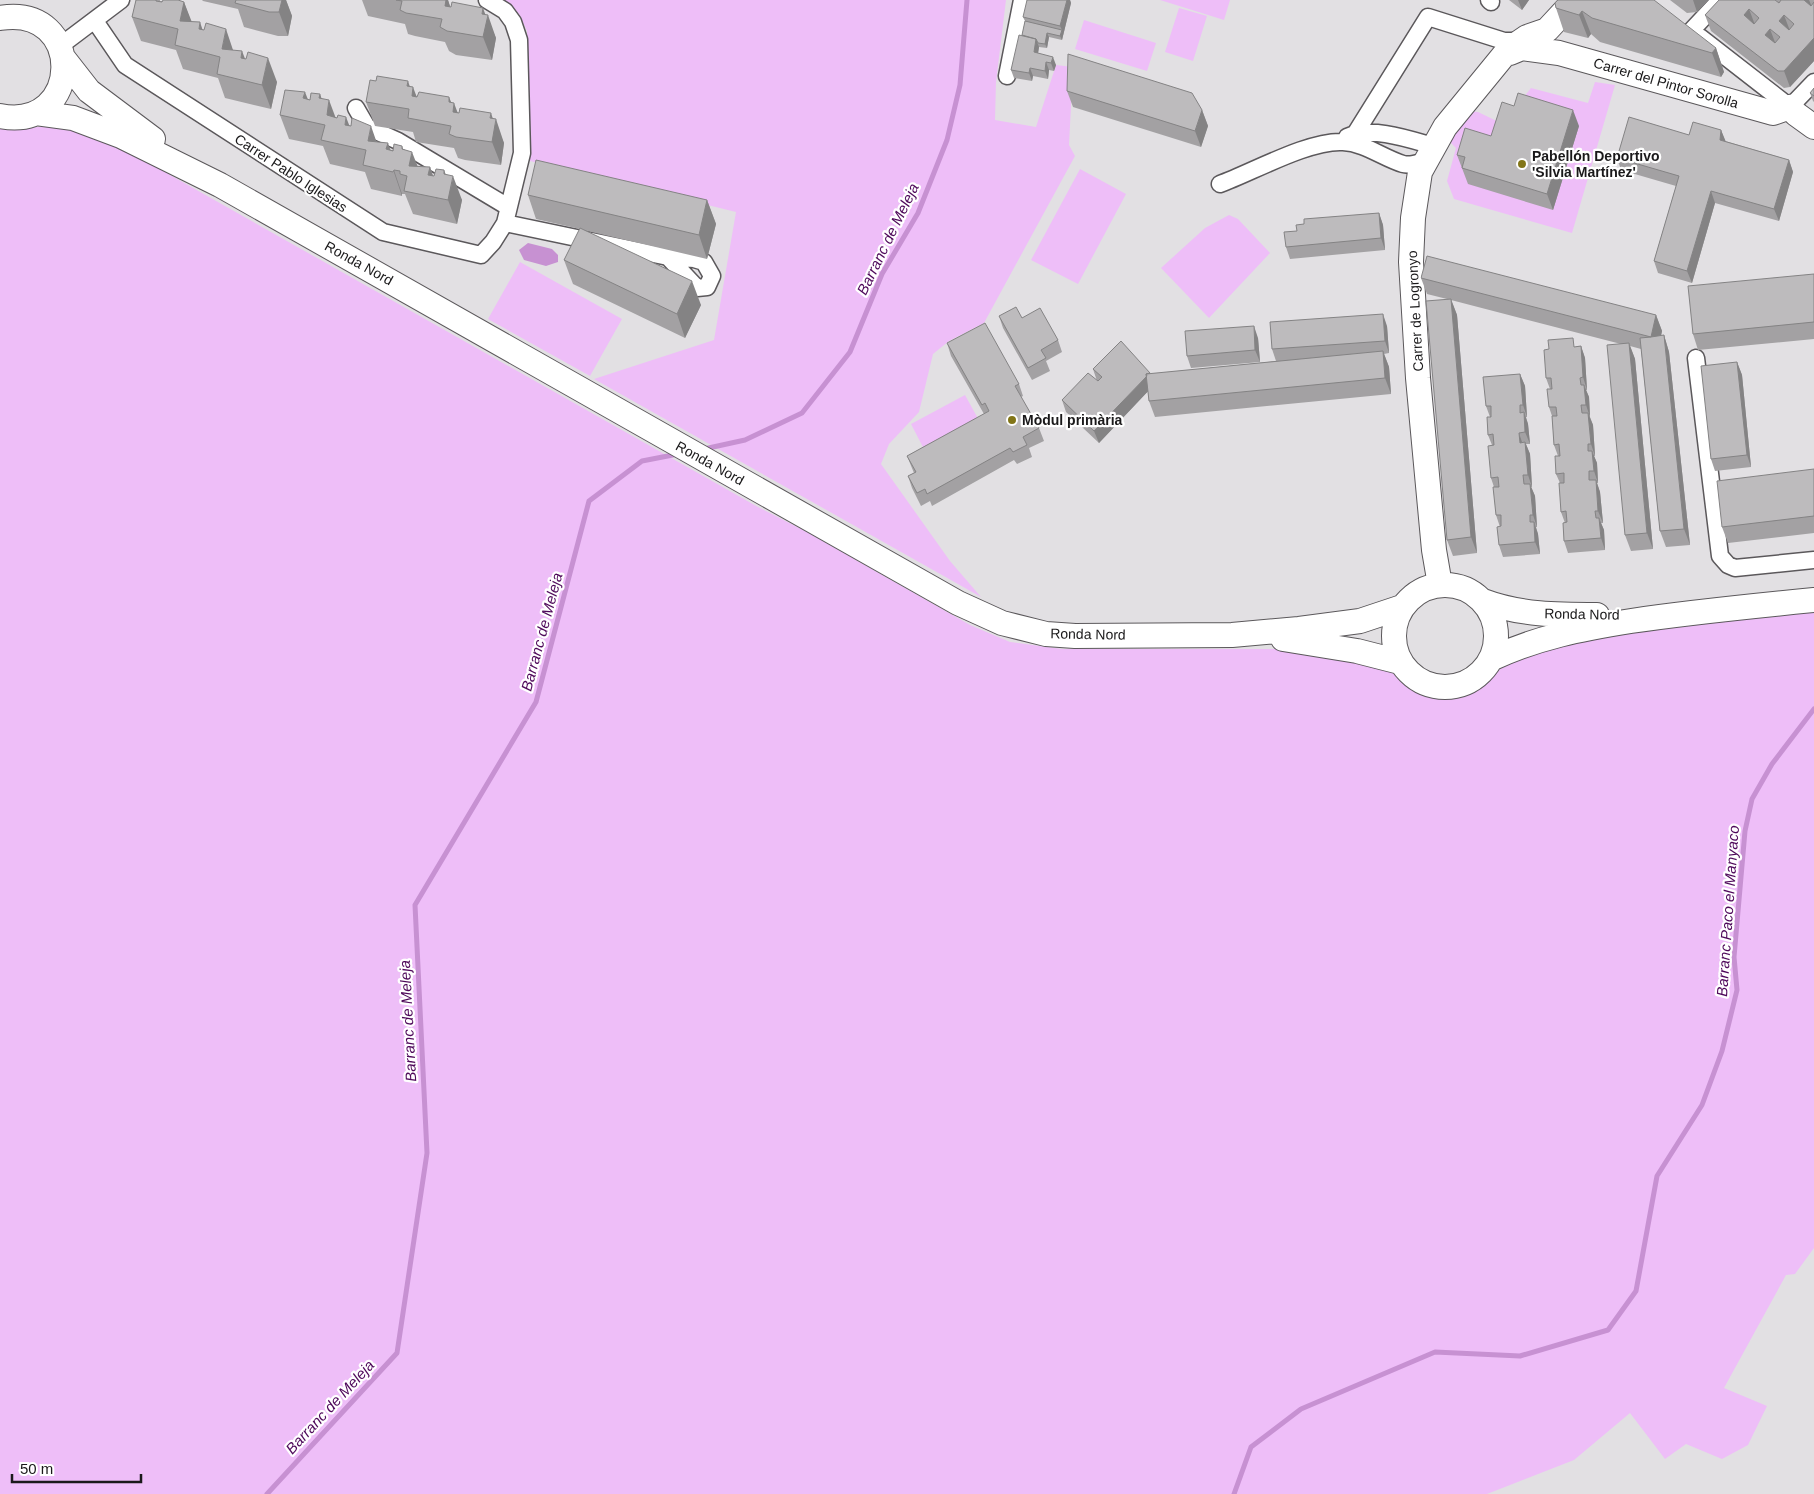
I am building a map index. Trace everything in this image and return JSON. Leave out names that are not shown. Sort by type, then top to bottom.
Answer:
[{"type":"main road","points":[[1559,53],[1550,42],[1547,30],[1575,0]]},
{"type":"main road","name":"Ronda Nord","points":[[5,14],[26,17],[40,23],[53,34],[62,53],[84,85],[96,97],[220,185]]},
{"type":"main road","name":"Carrer de Logronyo","points":[[1440,584],[1434,550],[1411,262],[1420,157],[1463,103],[1512,49],[1547,30]]},
{"type":"main road","name":"Carrer del Pintor Sorolla","points":[[1512,49],[1522,48],[1559,53],[1782,110],[1781,121],[1798,126],[1814,126]]},
{"type":"main road","points":[[36,113],[50,104],[59,91],[64,75],[62,53]]},
{"type":"main road","name":"Ronda Nord","points":[[0,116],[24,117],[36,113],[73,118],[121,136],[220,185],[972,610],[1009,625],[1046,634],[1075,636],[1232,634],[1360,622],[1402,607]]},
{"type":"main road","points":[[1440,584],[1458,586],[1472,592],[1482,601],[1491,614],[1496,628],[1496,644],[1491,658],[1482,672],[1470,681],[1455,687],[1439,688],[1424,683],[1410,675],[1400,662],[1394,649],[1393,634],[1395,620],[1402,607],[1412,596],[1425,588],[1440,584]]},
{"type":"main road","name":"Ronda Nord","points":[[1491,658],[1521,645],[1564,632],[1684,613],[1814,600]]},
{"type":"main road","name":"Ronda Nord","points":[[1482,601],[1518,612],[1562,615],[1684,613]]},
{"type":"main road","name":"Ronda Nord","points":[[1232,634],[1318,644],[1357,651],[1400,662]]},
{"type":"street","points":[[62,53],[95,21],[121,0]]},
{"type":"street","name":"Carrer Pablo Iglesias","points":[[95,21],[125,65],[383,232],[481,255],[493,242],[506,215],[522,153],[519,40],[513,22],[505,11],[487,0]]},
{"type":"street","points":[[1007,76],[1022,0]]},
{"type":"street","points":[[1691,30],[1720,0]]},
{"type":"street","points":[[1350,138],[1428,17],[1504,41],[1512,49]]},
{"type":"street","points":[[1677,20],[1691,30],[1782,110],[1814,82]]},
{"type":"street","points":[[356,108],[368,127],[398,141],[506,215],[668,258]]},
{"type":"street","points":[[1220,184],[1298,152],[1350,138],[1387,134],[1420,157]]},
{"type":"street","points":[[1350,138],[1377,151],[1420,157]]},
{"type":"street","points":[[1696,358],[1720,556],[1728,565],[1736,568],[1814,560]]},
{"type":"shaded area","points":[[499,0],[1006,0],[996,82],[995,120],[1036,127],[1056,65],[1073,67],[1069,145],[1075,156],[984,323],[949,341],[933,354],[919,412],[889,444],[881,464],[950,561],[981,597],[594,379],[714,340],[736,212],[530,161],[527,31],[519,14]]},
{"type":"shaded area","points":[[1160,0],[1230,0],[1224,20]]},
{"type":"shaded area","points":[[1179,8],[1207,16],[1193,61],[1165,52]]},
{"type":"shaded area","points":[[1084,20],[1156,43],[1147,71],[1075,49]]},
{"type":"shaded area","name":"Pabellón Deportivo 'Silvia Martínez'","points":[[1595,82],[1615,85],[1572,233],[1454,199],[1447,181],[1456,148],[1449,141],[1467,111],[1478,112],[1503,124],[1531,88],[1588,103]]},
{"type":"shaded area","points":[[45,126],[72,128],[101,136],[758,507],[805,531],[970,625],[1010,642],[1062,649],[1301,649],[1389,669],[1402,683],[1423,696],[1448,698],[1471,692],[1510,660],[1594,635],[1814,609],[1814,1248],[1795,1274],[1786,1275],[1724,1388],[1767,1406],[1748,1445],[1722,1459],[1686,1444],[1665,1459],[1630,1413],[1574,1460],[1487,1494],[0,1494],[0,127],[14,130]]},
{"type":"shaded area","points":[[1080,169],[1126,194],[1078,284],[1031,260]]},
{"type":"shaded area","points":[[1229,215],[1238,219],[1270,253],[1209,318],[1161,268],[1205,228]]},
{"type":"shaded area","points":[[528,243],[552,249],[558,255],[558,262],[546,266],[524,260],[519,250]]},
{"type":"shaded area","points":[[520,262],[622,319],[590,376],[488,319]]},
{"type":"shaded area","points":[[965,395],[981,424],[926,453],[911,424]]},
{"type":"building","points":[[136,0],[156,0],[162,2],[163,0],[178,0],[184,2],[180,21],[200,22],[199,29],[204,30],[206,23],[226,29],[222,49],[242,51],[241,58],[246,59],[248,52],[268,58],[262,85],[217,74],[220,57],[175,45],[178,29],[132,17]]},
{"type":"building","points":[[236,0],[282,0],[279,12],[269,12],[235,3]]},
{"type":"building","points":[[396,0],[446,0],[445,6],[451,7],[452,2],[483,8],[482,14],[488,15],[483,37],[447,31],[440,27],[442,19],[406,13],[400,10],[402,1]]},
{"type":"building","points":[[1027,0],[1067,0],[1060,26],[1023,17]]},
{"type":"building","points":[[1558,0],[1654,0],[1716,48],[1712,53],[1592,18],[1582,11],[1579,15],[1556,8],[1555,3]]},
{"type":"building","points":[[1719,0],[1775,0],[1779,3],[1781,0],[1804,0],[1811,6],[1814,2],[1814,38],[1784,71],[1778,71],[1705,15]],"holes":[[[1749,9],[1759,18],[1754,24],[1744,15]],[[1784,15],[1794,24],[1789,30],[1779,21]],[[1770,29],[1780,37],[1775,43],[1765,35]]]},
{"type":"building","points":[[1025,21],[1062,30],[1060,36],[1047,33],[1045,44],[1038,43],[1036,39],[1022,35]]},
{"type":"building","points":[[1019,35],[1036,39],[1034,52],[1053,57],[1051,63],[1046,62],[1045,71],[1030,68],[1029,73],[1011,70]]},
{"type":"building","points":[[1068,54],[1192,93],[1202,110],[1195,131],[1067,91]]},
{"type":"building","points":[[377,76],[408,81],[407,86],[413,87],[412,96],[417,97],[419,92],[449,97],[449,102],[454,103],[453,112],[459,113],[460,108],[491,113],[490,118],[496,119],[492,142],[456,137],[449,134],[451,126],[408,118],[409,109],[366,102],[370,80],[376,81]]},
{"type":"building","points":[[1814,88],[1814,96],[1810,93]]},
{"type":"building","points":[[285,90],[305,92],[303,98],[310,100],[311,93],[320,94],[319,98],[329,100],[327,115],[337,118],[338,115],[346,117],[345,125],[351,126],[352,118],[371,126],[368,141],[388,143],[386,149],[393,151],[394,144],[402,146],[402,149],[412,152],[409,166],[430,167],[428,175],[434,176],[436,169],[444,170],[444,174],[453,176],[448,200],[404,191],[407,176],[400,174],[400,171],[394,170],[393,172],[363,165],[366,150],[321,140],[325,125],[280,115]]},
{"type":"building","points":[[1518,93],[1573,110],[1547,194],[1462,168],[1465,157],[1457,155],[1465,128],[1491,136],[1502,102],[1514,106]]},
{"type":"building","points":[[1629,117],[1689,135],[1693,122],[1721,130],[1720,140],[1789,160],[1774,209],[1711,191],[1687,271],[1654,261],[1679,176],[1617,158]]},
{"type":"building","points":[[536,160],[707,200],[699,235],[528,195]]},
{"type":"building","points":[[1379,213],[1381,238],[1286,247],[1284,232],[1297,231],[1296,225],[1304,224],[1304,219]]},
{"type":"building","points":[[580,228],[692,281],[677,314],[564,260]]},
{"type":"building","points":[[1427,256],[1656,315],[1651,337],[1421,278]]},
{"type":"building","points":[[1814,274],[1814,322],[1693,334],[1688,286]]},
{"type":"building","points":[[1451,299],[1471,537],[1447,540],[1426,301]]},
{"type":"building","points":[[1016,307],[1022,318],[1040,308],[1058,340],[1041,350],[1046,358],[1028,368],[999,316]]},
{"type":"building","points":[[1383,314],[1385,341],[1272,349],[1270,322]]},
{"type":"building","name":"Mòdul primària","points":[[985,323],[1019,384],[1015,386],[1039,428],[1023,437],[1027,445],[1013,452],[1010,448],[927,494],[925,489],[917,493],[908,476],[916,472],[907,456],[989,411],[985,403],[982,405],[947,343]]},
{"type":"building","points":[[1254,326],[1255,350],[1187,356],[1185,331]]},
{"type":"building","points":[[1664,335],[1684,529],[1660,531],[1640,338]]},
{"type":"building","points":[[1573,338],[1574,347],[1581,346],[1583,377],[1580,378],[1581,385],[1584,385],[1586,405],[1581,405],[1582,413],[1588,413],[1591,444],[1588,444],[1588,451],[1592,451],[1594,471],[1589,471],[1589,480],[1596,480],[1598,511],[1595,511],[1596,518],[1599,518],[1601,538],[1564,541],[1563,523],[1567,522],[1566,511],[1561,512],[1559,483],[1564,483],[1564,473],[1556,474],[1555,456],[1560,456],[1559,444],[1554,445],[1552,416],[1557,416],[1556,407],[1549,407],[1547,389],[1552,389],[1551,378],[1546,378],[1544,350],[1549,349],[1548,340]]},
{"type":"building","points":[[1121,341],[1150,373],[1146,374],[1147,376],[1094,431],[1062,400],[1088,373],[1098,381],[1102,377],[1093,369]]},
{"type":"building","points":[[1629,343],[1647,533],[1625,535],[1607,345]]},
{"type":"building","points":[[1383,351],[1385,378],[1149,401],[1146,374]]},
{"type":"building","points":[[1737,362],[1747,455],[1711,459],[1701,366]]},
{"type":"building","points":[[1520,374],[1523,405],[1520,405],[1520,413],[1524,412],[1525,432],[1519,433],[1520,443],[1525,442],[1528,475],[1523,475],[1524,484],[1530,484],[1533,515],[1530,515],[1530,522],[1534,522],[1535,542],[1499,545],[1497,527],[1501,526],[1501,515],[1496,515],[1493,487],[1499,487],[1498,477],[1491,478],[1488,446],[1494,445],[1493,434],[1488,435],[1487,417],[1491,417],[1491,406],[1486,406],[1483,377]]},
{"type":"building","points":[[1814,469],[1814,516],[1722,527],[1717,481]]},
{"type":"waterway","name":"Barranc de Meleja","points":[[704,449],[745,440],[802,413],[850,352],[882,274],[918,213],[947,140],[960,85],[967,0]]},
{"type":"waterway","name":"Barranc de Meleja","points":[[267,1494],[397,1353],[427,1153],[415,905],[536,702],[589,501],[642,461],[678,454]]},
{"type":"waterway","name":"Barranc Paco el Manyaco","points":[[1234,1494],[1251,1447],[1301,1409],[1435,1352],[1520,1356],[1608,1330],[1636,1291],[1657,1176],[1702,1105],[1722,1051],[1737,990],[1734,957],[1745,831],[1752,799],[1772,764],[1814,709]]},
{"type":"place","name":"Pabellón Deportivo 'Silvia Martínez'","points":[[1522,164]]},
{"type":"place","name":"Mòdul primària","points":[[1012,420]]}]
